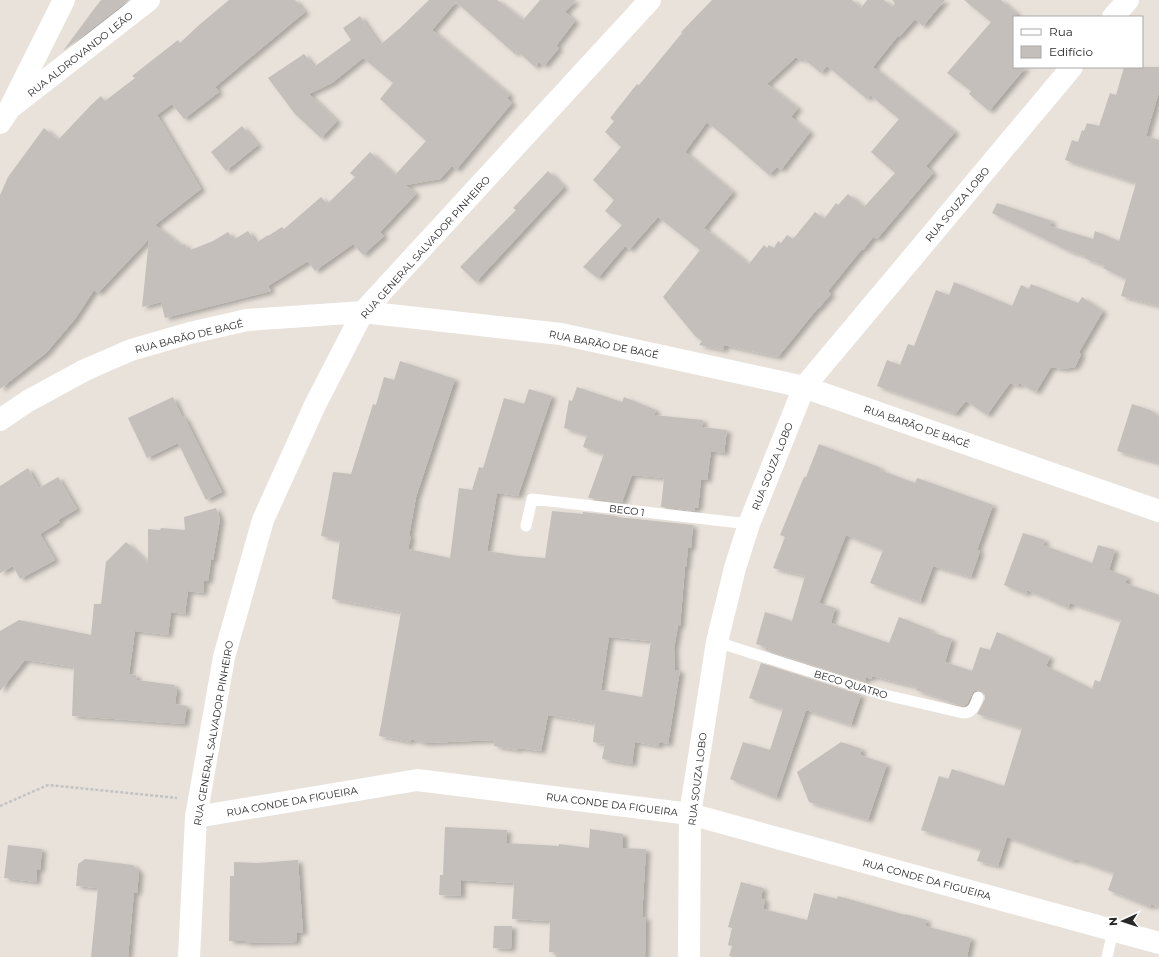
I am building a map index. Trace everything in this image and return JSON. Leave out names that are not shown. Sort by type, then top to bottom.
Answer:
[{"type":"street","points":[[5,115],[64,0]]},
{"type":"street","name":"RUA ALDROVANDO LEÃO","points":[[5,115],[149,0]]},
{"type":"street","name":"RUA GENERAL SALVADOR PINHEIRO","points":[[189,957],[198,809],[224,657],[263,520],[315,405],[363,312],[650,0]]},
{"type":"street","points":[[1114,16],[1128,0]]},
{"type":"street","name":"RUA SOUZA LOBO","points":[[689,957],[690,814],[717,642],[735,568],[749,524],[804,387],[1071,68]]},
{"type":"street","name":"RUA BARÃO DE BAGÉ","points":[[0,420],[28,401],[85,370],[131,350],[190,333],[247,320],[363,312],[561,334],[804,387],[1159,511]]},
{"type":"street","name":"RUA CONDE DA FIGUEIRA","points":[[198,809],[417,780],[690,814],[1159,943]]},
{"type":"lane","name":"BECO 1","points":[[526,526],[532,499],[749,524]]},
{"type":"lane","name":"BECO QUATRO","points":[[717,642],[881,694],[963,713],[967,713],[972,710],[978,697]]},
{"type":"lane","points":[[1107,957],[1114,931]]},
{"type":"path","points":[[0,806],[48,785],[198,809]]},
{"type":"building","points":[[101,0],[129,0],[63,51],[91,13]]},
{"type":"building","points":[[229,0],[295,0],[305,12],[215,87],[219,92],[184,119],[172,104],[157,115],[201,189],[155,225],[181,245],[185,244],[188,251],[213,241],[228,232],[233,240],[248,231],[256,243],[282,227],[284,229],[321,197],[327,204],[355,177],[350,173],[370,152],[395,175],[426,141],[380,99],[393,83],[363,58],[332,83],[309,94],[337,121],[321,138],[295,114],[268,78],[304,54],[314,67],[351,40],[343,28],[360,16],[380,45],[429,0],[497,0],[523,20],[540,0],[576,0],[565,12],[575,21],[556,46],[559,48],[544,66],[539,62],[535,67],[517,51],[515,54],[456,2],[432,30],[510,95],[507,98],[512,103],[456,170],[452,166],[440,179],[406,185],[416,194],[380,232],[384,236],[363,255],[353,244],[315,271],[308,261],[268,286],[271,291],[165,318],[161,302],[142,307],[149,239],[98,293],[94,290],[75,319],[46,353],[0,389],[0,195],[8,177],[44,128],[58,140],[101,96],[105,101],[135,78],[132,76],[178,40],[180,43]]},
{"type":"building","points":[[712,0],[852,0],[861,8],[867,0],[884,0],[892,7],[895,3],[892,0],[945,0],[923,26],[915,19],[900,36],[897,37],[873,67],[955,132],[926,166],[933,173],[877,239],[873,237],[863,250],[862,249],[828,291],[831,294],[778,357],[724,345],[724,350],[699,345],[702,341],[695,336],[663,297],[700,250],[658,217],[629,250],[625,246],[598,278],[583,267],[622,225],[605,211],[614,200],[593,180],[621,147],[605,132],[614,121],[610,118],[637,84],[639,85],[682,33],[681,32]],"holes":[[[796,57],[800,60],[802,58],[821,73],[827,66],[867,99],[870,95],[899,119],[871,152],[895,173],[864,207],[848,194],[838,205],[836,203],[824,219],[815,212],[793,239],[787,235],[781,243],[778,241],[774,248],[769,245],[767,248],[764,245],[749,264],[704,228],[733,192],[685,152],[707,122],[769,175],[777,167],[781,170],[810,132],[791,117],[798,108],[767,84]]]},
{"type":"building","points":[[964,0],[1001,0],[1017,14],[1017,16],[1013,16],[1013,68],[1025,68],[989,111],[969,94],[971,91],[947,73],[991,22]]},
{"type":"building","points":[[1159,67],[1159,92],[1146,136],[1159,140],[1159,306],[1121,296],[1126,279],[1103,268],[1105,266],[1084,258],[1085,256],[1069,251],[992,213],[997,203],[1052,221],[1050,226],[1093,239],[1095,231],[1119,241],[1136,183],[1065,160],[1072,140],[1078,142],[1082,130],[1084,131],[1087,123],[1099,126],[1110,93],[1116,95],[1124,68]]},
{"type":"building","points":[[242,126],[258,145],[226,171],[211,152]]},
{"type":"building","points":[[548,171],[564,187],[476,282],[460,267],[516,210],[513,208]]},
{"type":"building","points":[[954,282],[1012,306],[1021,285],[1029,289],[1031,284],[1078,303],[1082,297],[1103,311],[1079,352],[1081,355],[1075,367],[1063,369],[1051,367],[1036,392],[1019,383],[1017,386],[1010,383],[987,415],[966,401],[955,414],[877,386],[887,360],[900,365],[908,344],[914,346],[936,290],[949,295]]},
{"type":"building","points":[[400,361],[455,379],[416,497],[408,549],[450,558],[459,488],[472,490],[479,467],[483,468],[504,398],[524,404],[529,389],[552,396],[518,496],[497,493],[487,551],[545,558],[552,511],[583,514],[583,512],[693,525],[691,548],[688,548],[685,567],[680,626],[678,626],[674,648],[675,670],[680,670],[668,744],[659,742],[659,746],[635,742],[632,764],[602,759],[605,744],[593,742],[595,723],[548,715],[541,751],[518,748],[518,750],[494,746],[495,740],[425,743],[411,739],[410,742],[379,736],[401,612],[332,599],[340,540],[321,536],[333,472],[351,474],[373,404],[376,405],[384,377],[394,380]],"holes":[[[609,637],[651,641],[642,697],[601,690]]]},
{"type":"building","points":[[577,387],[622,402],[624,397],[656,410],[654,415],[703,420],[702,427],[727,430],[724,453],[711,451],[707,480],[701,479],[698,508],[695,508],[694,511],[661,507],[664,478],[632,475],[622,502],[588,498],[604,454],[583,447],[587,435],[564,428],[569,400],[572,401]]},
{"type":"building","points":[[173,397],[222,492],[206,500],[178,443],[147,458],[128,418]]},
{"type":"building","points":[[1132,404],[1150,410],[1159,417],[1159,463],[1117,451]]},
{"type":"building","points":[[819,444],[915,483],[917,478],[993,505],[977,550],[980,551],[971,577],[933,566],[920,602],[870,583],[883,550],[846,535],[819,603],[835,608],[831,623],[889,643],[899,617],[932,630],[931,632],[952,639],[945,662],[972,671],[980,647],[990,650],[997,632],[1050,657],[1046,666],[1092,689],[1095,680],[1100,682],[1121,620],[1070,603],[1068,608],[1027,590],[1026,594],[1004,585],[1023,533],[1045,540],[1043,545],[1092,563],[1098,545],[1115,550],[1109,570],[1128,577],[1125,583],[1159,595],[1159,908],[1151,904],[1150,907],[1108,890],[1114,873],[1075,859],[1074,861],[1007,837],[998,866],[977,861],[981,849],[921,830],[939,776],[948,779],[952,769],[1004,786],[1022,728],[977,714],[985,699],[985,695],[981,691],[976,690],[973,692],[967,704],[963,706],[916,690],[917,687],[872,676],[871,679],[866,677],[865,682],[765,650],[766,647],[756,644],[765,612],[792,621],[805,576],[773,568],[785,537],[780,535]]},
{"type":"building","points":[[28,468],[39,488],[58,477],[77,509],[58,520],[60,522],[40,534],[55,560],[20,579],[13,566],[0,573],[0,486]]},
{"type":"building","points":[[216,508],[220,519],[213,560],[211,560],[208,581],[204,581],[203,593],[188,591],[185,614],[171,612],[168,635],[135,631],[129,674],[136,675],[137,680],[175,685],[174,688],[177,689],[175,704],[187,706],[184,724],[72,716],[74,667],[25,660],[0,691],[0,631],[19,620],[91,635],[94,604],[101,604],[106,562],[126,542],[148,563],[148,529],[160,530],[161,528],[185,530],[184,517]]},
{"type":"building","points":[[761,663],[861,695],[851,725],[806,710],[776,798],[730,779],[743,742],[770,750],[783,709],[749,698]]},
{"type":"building","points":[[841,742],[862,749],[860,755],[887,764],[868,820],[809,802],[797,772]]},
{"type":"building","points":[[445,827],[507,830],[506,843],[559,846],[559,844],[589,848],[590,829],[623,834],[623,848],[646,849],[642,918],[646,917],[645,957],[556,957],[556,952],[549,952],[550,921],[512,919],[514,883],[461,880],[461,896],[439,895],[440,875],[443,875]]},
{"type":"building","points":[[8,845],[42,849],[40,870],[37,870],[36,882],[4,878]]},
{"type":"building","points":[[85,859],[133,865],[139,872],[137,893],[134,892],[128,957],[91,957],[98,888],[76,886],[78,864]]},
{"type":"building","points":[[298,860],[303,933],[297,932],[296,942],[245,943],[245,941],[229,941],[230,876],[234,876],[234,862],[257,863]]},
{"type":"building","points":[[741,882],[763,888],[761,898],[765,900],[763,909],[807,920],[814,893],[837,899],[838,896],[927,920],[925,926],[971,938],[967,957],[731,957],[729,956],[732,946],[728,945],[732,928],[728,927]]},
{"type":"building","points":[[494,926],[512,926],[511,949],[493,948]]}]
